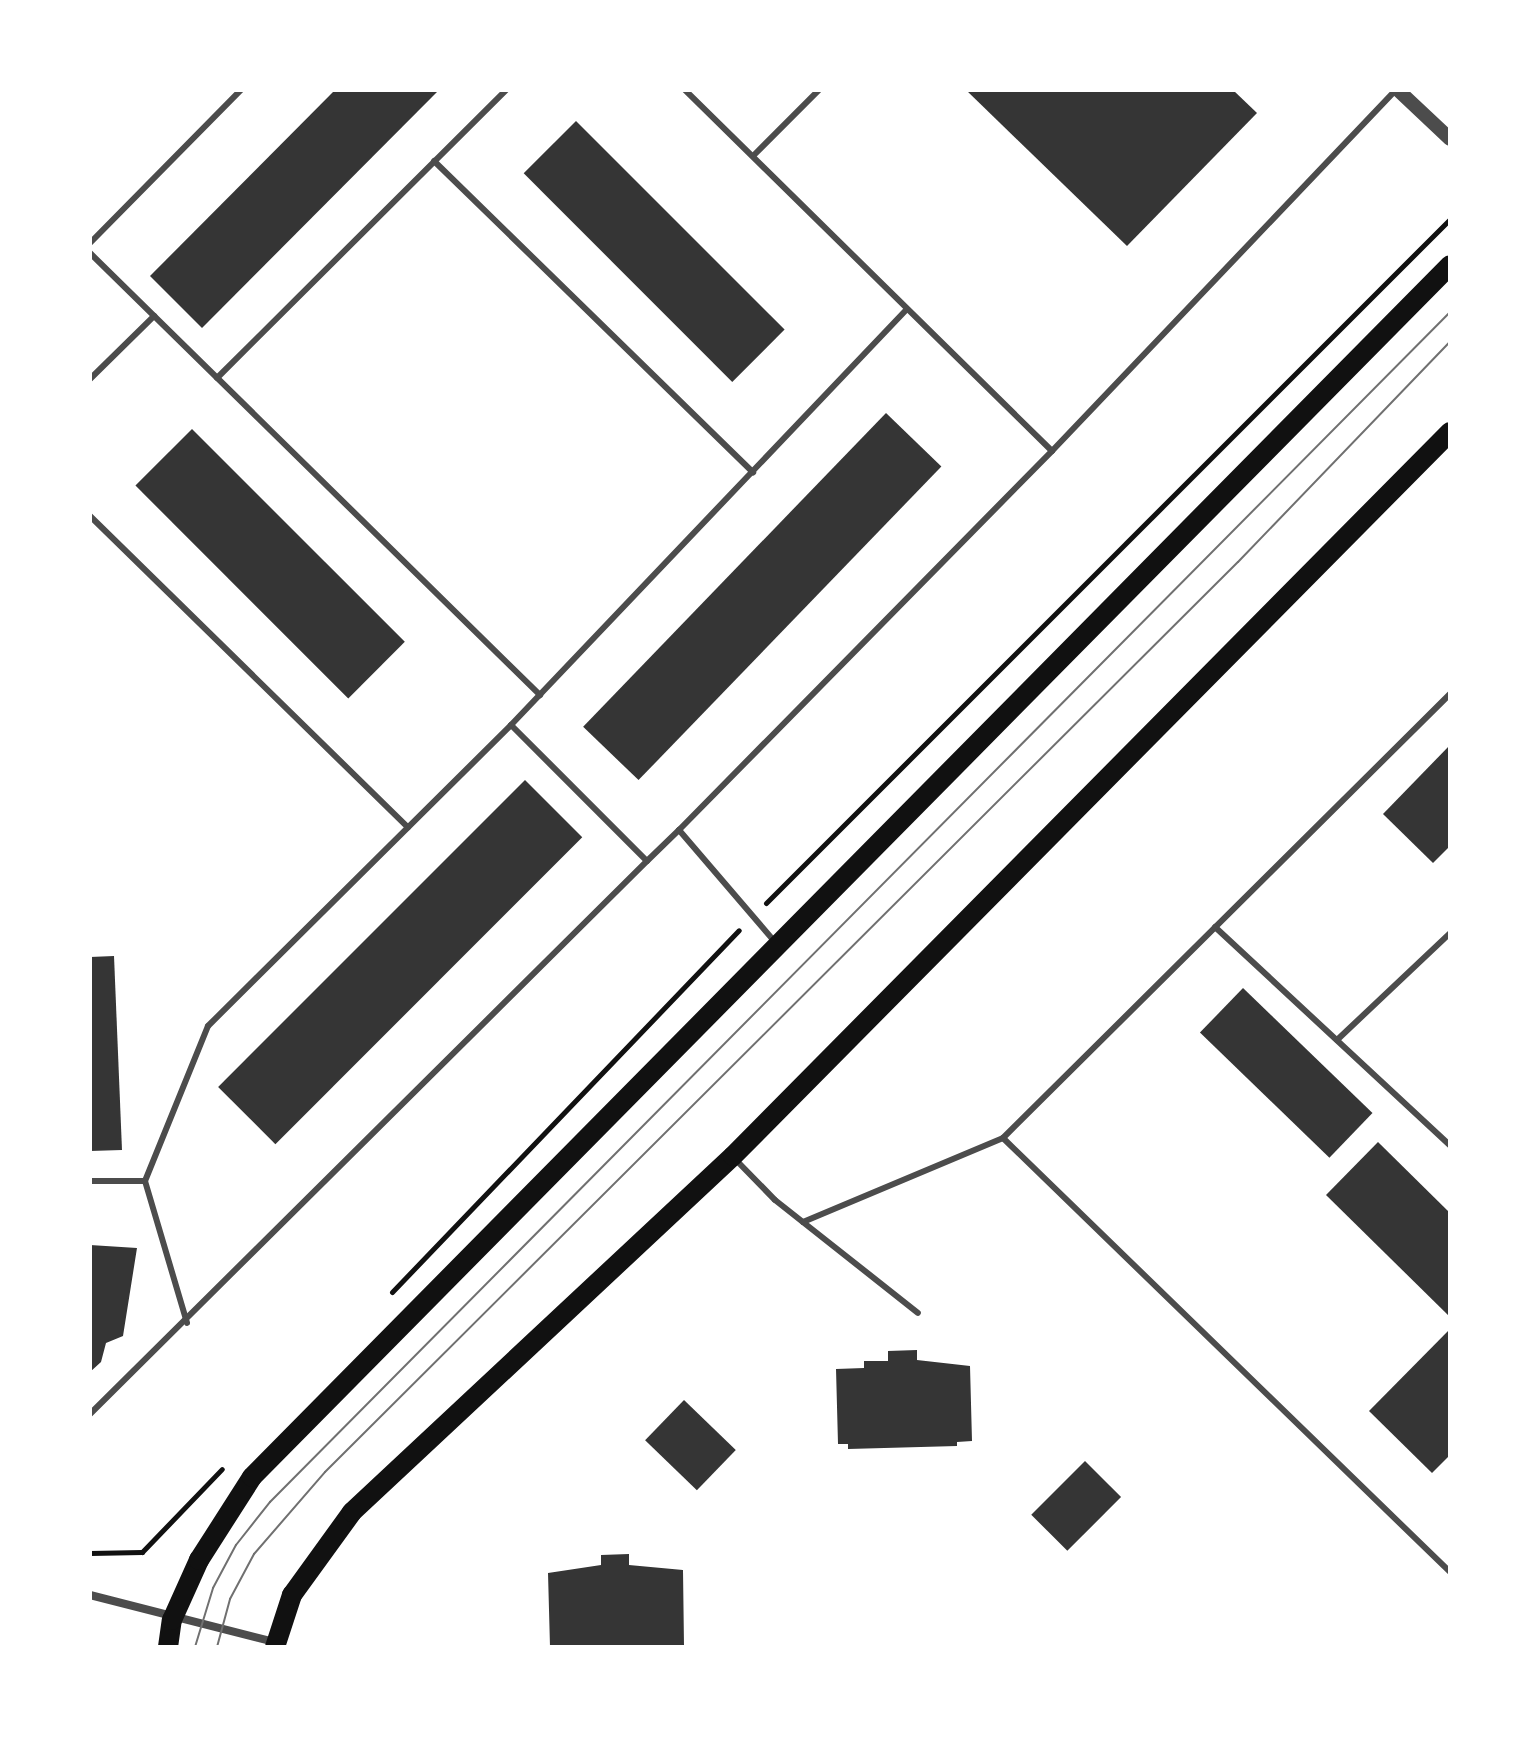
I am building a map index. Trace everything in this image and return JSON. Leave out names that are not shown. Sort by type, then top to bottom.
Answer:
[{"type":"main road","points":[[168,1647],[172,1620],[199,1560],[252,1477],[776,943],[1450,265]]},
{"type":"main road","points":[[275,1645],[292,1595],[352,1512],[733,1156],[1450,432]]},
{"type":"street","points":[[1397,90],[1450,139]]},
{"type":"street","points":[[90,1595],[172,1620],[275,1645]]},
{"type":"lane","points":[[90,243],[241,90]]},
{"type":"lane","points":[[217,378],[506,90]]},
{"type":"lane","points":[[685,90],[1052,451]]},
{"type":"lane","points":[[753,156],[819,90]]},
{"type":"lane","points":[[90,1414],[187,1323],[679,830],[1052,451],[1397,90]]},
{"type":"lane","points":[[434,161],[753,472]]},
{"type":"lane","points":[[90,253],[540,695]]},
{"type":"lane","points":[[187,1323],[145,1181],[208,1026],[511,725],[907,309]]},
{"type":"lane","points":[[90,379],[154,316]]},
{"type":"lane","points":[[90,516],[408,827]]},
{"type":"lane","points":[[803,1222],[1003,1138],[1450,694]]},
{"type":"lane","points":[[511,725],[647,861]]},
{"type":"lane","points":[[679,830],[776,943]]},
{"type":"lane","points":[[1215,927],[1450,1145]]},
{"type":"lane","points":[[1337,1040],[1450,933]]},
{"type":"lane","points":[[1003,1138],[1450,1572]]},
{"type":"lane","points":[[733,1156],[803,1222],[918,1313]]},
{"type":"lane","points":[[90,1181],[145,1181]]},
{"type":"path","points":[[382,1302],[753,916],[1450,219]]},
{"type":"path","points":[[90,1553],[142,1552],[230,1461]]},
{"type":"building","points":[[335,90],[439,90],[202,328],[150,276]]},
{"type":"building","points":[[966,90],[1233,90],[1257,113],[1127,246]]},
{"type":"building","points":[[576,121],[785,330],[732,382],[524,173]]},
{"type":"building","points":[[886,413],[941,466],[639,780],[583,727]]},
{"type":"building","points":[[192,429],[405,642],[348,698],[135,486]]},
{"type":"building","points":[[1450,745],[1450,846],[1433,863],[1383,814]]},
{"type":"building","points":[[525,780],[582,837],[275,1144],[218,1087]]},
{"type":"building","points":[[114,956],[122,1150],[90,1151],[90,957]]},
{"type":"building","points":[[1243,988],[1372,1113],[1329,1158],[1200,1033]]},
{"type":"building","points":[[1378,1142],[1450,1213],[1450,1317],[1326,1195]]},
{"type":"building","points":[[90,1245],[137,1248],[123,1336],[106,1343],[101,1362],[90,1372]]},
{"type":"building","points":[[1450,1329],[1450,1455],[1432,1473],[1369,1411]]},
{"type":"building","points":[[917,1350],[917,1360],[970,1366],[972,1441],[957,1442],[957,1446],[848,1449],[848,1444],[838,1444],[836,1369],[864,1368],[864,1361],[888,1361],[888,1351]]},
{"type":"building","points":[[684,1400],[736,1450],[697,1490],[645,1440]]},
{"type":"building","points":[[1085,1461],[1121,1497],[1067,1551],[1031,1515]]},
{"type":"building","points":[[629,1554],[629,1565],[683,1570],[684,1646],[550,1647],[548,1573],[601,1565],[601,1555]]},
{"type":"tram line","points":[[195,1647],[213,1588],[236,1545],[270,1502],[1450,312]]},
{"type":"tram line","points":[[217,1647],[230,1599],[254,1554],[325,1472],[1238,562],[1450,342]]}]
